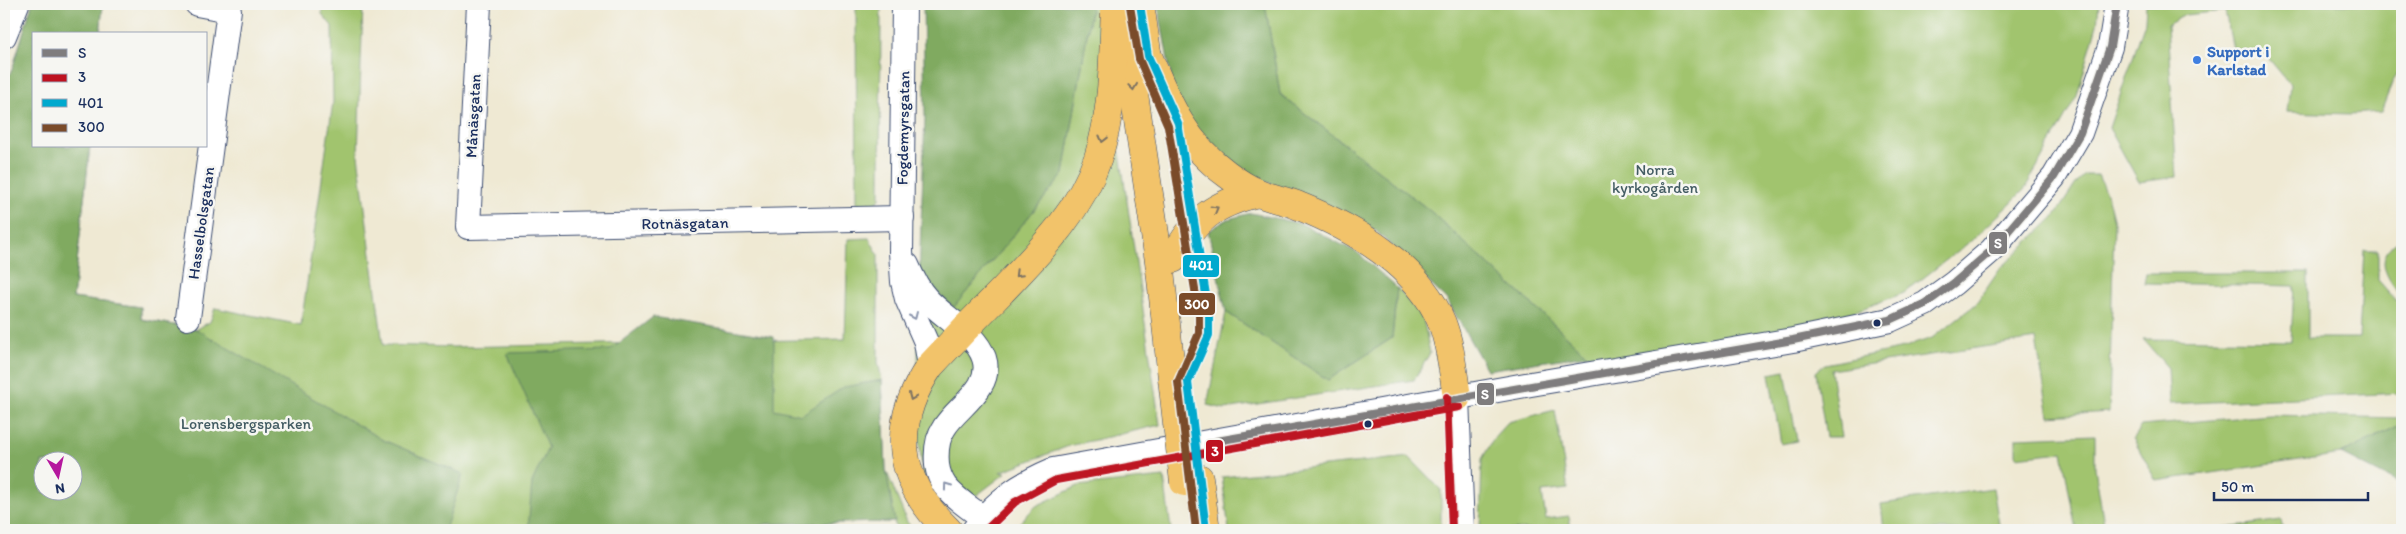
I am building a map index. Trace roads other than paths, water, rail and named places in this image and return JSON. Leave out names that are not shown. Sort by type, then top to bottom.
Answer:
[{"type":"main road","points":[[948,530],[933,515],[917,494],[908,469],[904,440],[905,421],[910,403],[918,384],[930,366],[1037,255],[1074,209],[1086,189],[1098,158],[1106,124],[1112,80],[1115,4]]},
{"type":"main road","points":[[1121,4],[1185,422],[1192,480],[1206,530]]},
{"type":"main road","points":[[1140,4],[1173,259],[1185,422]]},
{"type":"main road","points":[[1148,56],[1178,123],[1203,153],[1226,173],[1258,193],[1297,205],[1329,219],[1363,239],[1396,263],[1416,282],[1433,305],[1442,324],[1457,397]]},
{"type":"main road","points":[[1173,259],[1185,237],[1210,212],[1234,200],[1258,193]]},
{"type":"main road","points":[[1190,530],[1192,480]]},
{"type":"street","points":[[4,36],[17,4]]},
{"type":"street","name":"Hasselbolsgatan","points":[[188,318],[229,10],[197,4]]},
{"type":"street","name":"Månäsgatan","points":[[468,228],[479,4]]},
{"type":"street","name":"Fogdemyrsgatan","points":[[904,4],[901,252],[903,282],[907,300],[926,342],[930,366]]},
{"type":"street","points":[[978,524],[997,503],[1014,490],[1032,479],[1053,470],[1457,397],[1793,340],[1890,320],[1925,304],[1954,283],[1992,250],[2054,177],[2080,133],[2110,47],[2117,4]]},
{"type":"street","name":"Rotnäsgatan","points":[[468,228],[902,218]]},
{"type":"street","name":"Fogdemyrsgatan","points":[[901,252],[914,281],[926,298],[962,331],[980,351],[984,359],[985,369],[975,394],[944,428],[936,456],[938,470],[944,484],[978,524]]},
{"type":"street","points":[[1457,397],[1462,530]]},
{"type":"place","name":"Support i Karlstad","points":[[2197,60]]},
{"type":"park label","name":"Norra kyrkogården","points":[[1655,178]]},
{"type":"park label","name":"Lorensbergsparken","points":[[246,423]]}]
